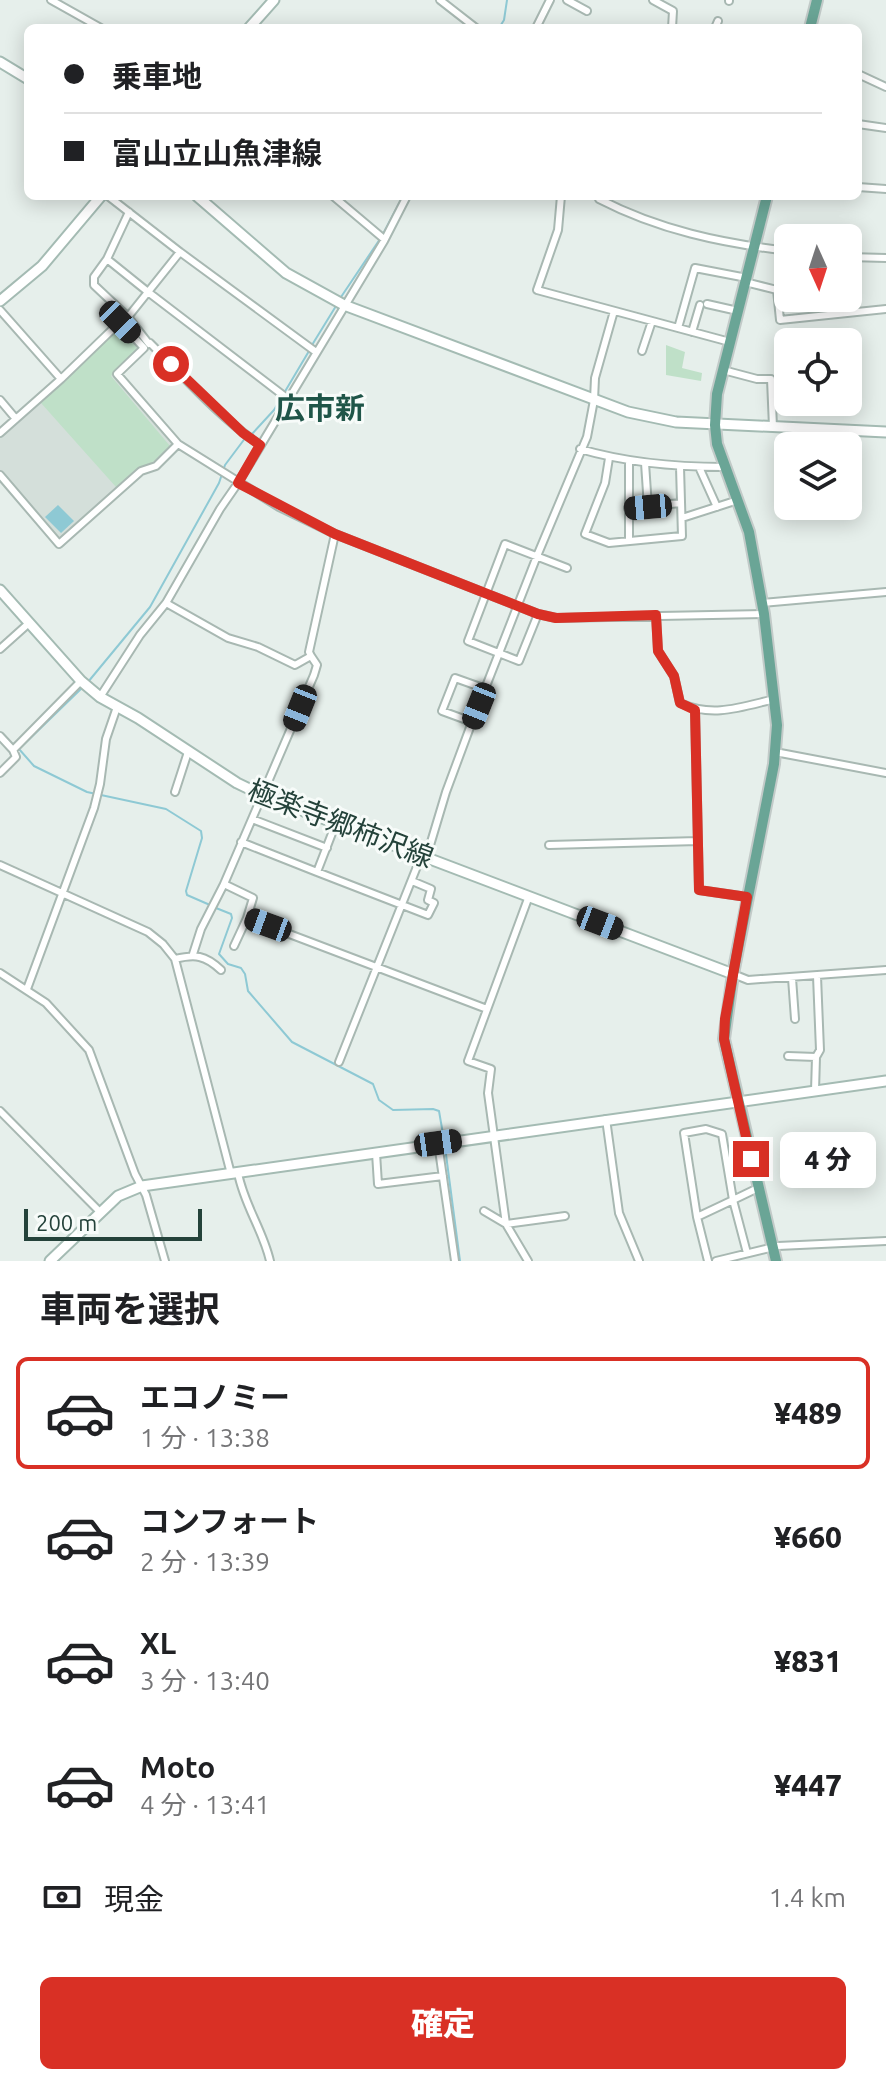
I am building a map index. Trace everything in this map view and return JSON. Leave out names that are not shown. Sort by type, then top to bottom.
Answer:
[{"type":"main road","points":[[811,24],[817,0]]},
{"type":"main road","points":[[766,200],[717,394],[715,425],[724,467],[749,532],[775,699],[775,752],[733,974],[724,1039],[776,1261]]},
{"type":"street","points":[[51,0],[94,24]]},
{"type":"street","points":[[253,24],[274,0]]},
{"type":"street","points":[[440,0],[471,24]]},
{"type":"street","points":[[538,24],[550,0]]},
{"type":"street","points":[[567,0],[587,11]]},
{"type":"street","points":[[653,0],[673,11],[672,24]]},
{"type":"street","points":[[0,62],[24,77]]},
{"type":"street","points":[[862,76],[886,87]]},
{"type":"street","points":[[862,125],[886,128]]},
{"type":"street","points":[[862,187],[886,189]]},
{"type":"street","points":[[0,301],[42,266],[98,200]]},
{"type":"street","points":[[113,200],[316,352]]},
{"type":"street","points":[[202,200],[286,273],[344,305],[594,400],[654,419],[715,425],[886,432]]},
{"type":"street","points":[[338,200],[384,239]]},
{"type":"street","points":[[100,697],[140,635],[166,603],[405,200]]},
{"type":"street","points":[[561,200],[558,230],[537,290],[730,342]]},
{"type":"street","points":[[601,200],[662,227],[774,249]]},
{"type":"street","points":[[129,212],[107,259],[94,277],[94,285],[128,317],[147,345]]},
{"type":"street","points":[[128,317],[180,252]]},
{"type":"street","points":[[862,257],[886,258]]},
{"type":"street","points":[[107,259],[288,399]]},
{"type":"street","points":[[678,328],[695,268],[777,290],[780,320],[886,309]]},
{"type":"street","points":[[692,332],[704,305],[738,311]]},
{"type":"street","points":[[0,310],[61,379]]},
{"type":"street","points":[[339,1062],[420,859],[425,856],[472,722],[587,437],[595,378],[614,311]]},
{"type":"street","points":[[642,351],[652,321]]},
{"type":"street","points":[[0,433],[120,322],[260,445]]},
{"type":"street","points":[[147,345],[117,374],[178,444],[238,483],[335,534],[538,614],[556,618],[656,615],[763,608],[886,592]]},
{"type":"street","points":[[723,370],[757,379],[771,379],[773,427]]},
{"type":"street","points":[[0,400],[16,419]]},
{"type":"street","points":[[1,477],[59,544],[141,471],[156,466],[178,444]]},
{"type":"street","points":[[580,449],[609,458],[645,463],[724,467]]},
{"type":"street","points":[[609,458],[605,483],[585,534],[609,543],[682,536],[680,467]]},
{"type":"street","points":[[629,460],[629,541]]},
{"type":"street","points":[[645,463],[648,507]]},
{"type":"street","points":[[699,467],[717,507]]},
{"type":"street","points":[[682,518],[738,500]]},
{"type":"street","points":[[628,508],[681,503]]},
{"type":"street","points":[[193,954],[201,929],[264,796],[314,675],[317,665],[309,652],[335,534]]},
{"type":"street","points":[[538,614],[519,661],[468,641],[505,544],[567,568]]},
{"type":"street","name":"極楽寺郷柿沢線","points":[[0,590],[81,681],[100,697],[237,783],[264,796],[733,974]]},
{"type":"street","points":[[166,603],[228,638],[258,647],[295,665],[311,656]]},
{"type":"street","points":[[656,615],[658,651],[674,676],[680,703],[695,710],[721,712],[775,699]]},
{"type":"street","points":[[0,649],[29,623]]},
{"type":"street","points":[[472,722],[442,711],[455,678],[486,689]]},
{"type":"street","points":[[13,750],[81,681]]},
{"type":"street","points":[[27,989],[94,808],[106,739],[117,707]]},
{"type":"street","points":[[695,710],[699,890],[747,897]]},
{"type":"street","points":[[0,736],[16,757],[0,773]]},
{"type":"street","points":[[175,792],[188,752]]},
{"type":"street","points":[[775,752],[886,773]]},
{"type":"street","points":[[252,819],[327,848]]},
{"type":"street","points":[[317,872],[336,823]]},
{"type":"street","points":[[549,845],[698,841]]},
{"type":"street","points":[[241,842],[428,915],[434,903],[428,900],[431,889],[412,881]]},
{"type":"street","points":[[0,865],[148,932],[175,959],[234,1173],[261,1232],[270,1261]]},
{"type":"street","points":[[224,884],[253,898],[234,946]]},
{"type":"street","points":[[528,1261],[506,1224],[488,1093],[491,1069],[468,1061],[529,896]]},
{"type":"street","points":[[247,918],[487,1009]]},
{"type":"street","points":[[175,959],[193,954],[210,959],[221,970]]},
{"type":"street","points":[[733,974],[748,980],[886,970]]},
{"type":"street","points":[[0,973],[46,1003],[89,1050],[142,1186],[165,1261]]},
{"type":"street","points":[[815,1091],[816,1057],[820,1050],[817,976]]},
{"type":"street","points":[[792,978],[795,1019]]},
{"type":"street","points":[[788,1056],[816,1057]]},
{"type":"street","points":[[50,1261],[118,1196],[142,1186],[886,1081]]},
{"type":"street","points":[[0,1111],[100,1212]]},
{"type":"street","points":[[606,1119],[619,1213],[639,1261]]},
{"type":"street","points":[[708,1261],[697,1217],[684,1133],[706,1129],[722,1134],[733,1200],[747,1253]]},
{"type":"street","points":[[438,1143],[455,1261]]},
{"type":"street","points":[[376,1153],[378,1184],[443,1176]]},
{"type":"street","points":[[697,1217],[758,1188]]},
{"type":"street","points":[[484,1211],[506,1224],[565,1216]]},
{"type":"street","points":[[716,1261],[773,1247],[886,1241]]},
{"type":"shaded area","points":[[120,322],[144,348],[117,375],[178,444],[156,466],[141,471],[59,544],[0,477],[0,434]]},
{"type":"green space","points":[[118,328],[137,348],[111,376],[170,446],[153,462],[136,469],[116,487],[41,403]]},
{"type":"green space","points":[[666,345],[685,352],[682,368],[702,373],[701,381],[666,375]]},
{"type":"water","points":[[58,505],[74,521],[61,533],[45,517]]},
{"type":"waterway","points":[[502,24],[507,0]]},
{"type":"waterway","points":[[383,234],[401,200]]},
{"type":"waterway","points":[[341,297],[380,239]]},
{"type":"waterway","points":[[312,345],[336,306]]},
{"type":"waterway","points":[[252,434],[274,410],[309,351]]},
{"type":"waterway","points":[[88,682],[150,607],[219,483],[225,465],[246,437]]},
{"type":"waterway","points":[[84,686],[19,749],[34,766],[87,792],[166,809],[201,831],[202,838],[186,891],[187,895],[210,905]]},
{"type":"waterway","points":[[216,908],[231,914],[232,918],[219,954],[228,964],[241,968],[248,991],[292,1042],[373,1084],[379,1100],[393,1110],[439,1111],[444,1140]]},
{"type":"waterway","points":[[445,1147],[460,1261]]},
{"type":"district","name":"広市新","points":[[320,408]]},
{"type":"route","points":[[171,364],[213,406],[260,445],[238,483],[315,526],[538,614],[556,618],[656,615],[658,651],[674,676],[680,703],[695,710],[699,890],[747,897],[724,1039],[751,1159]]}]
